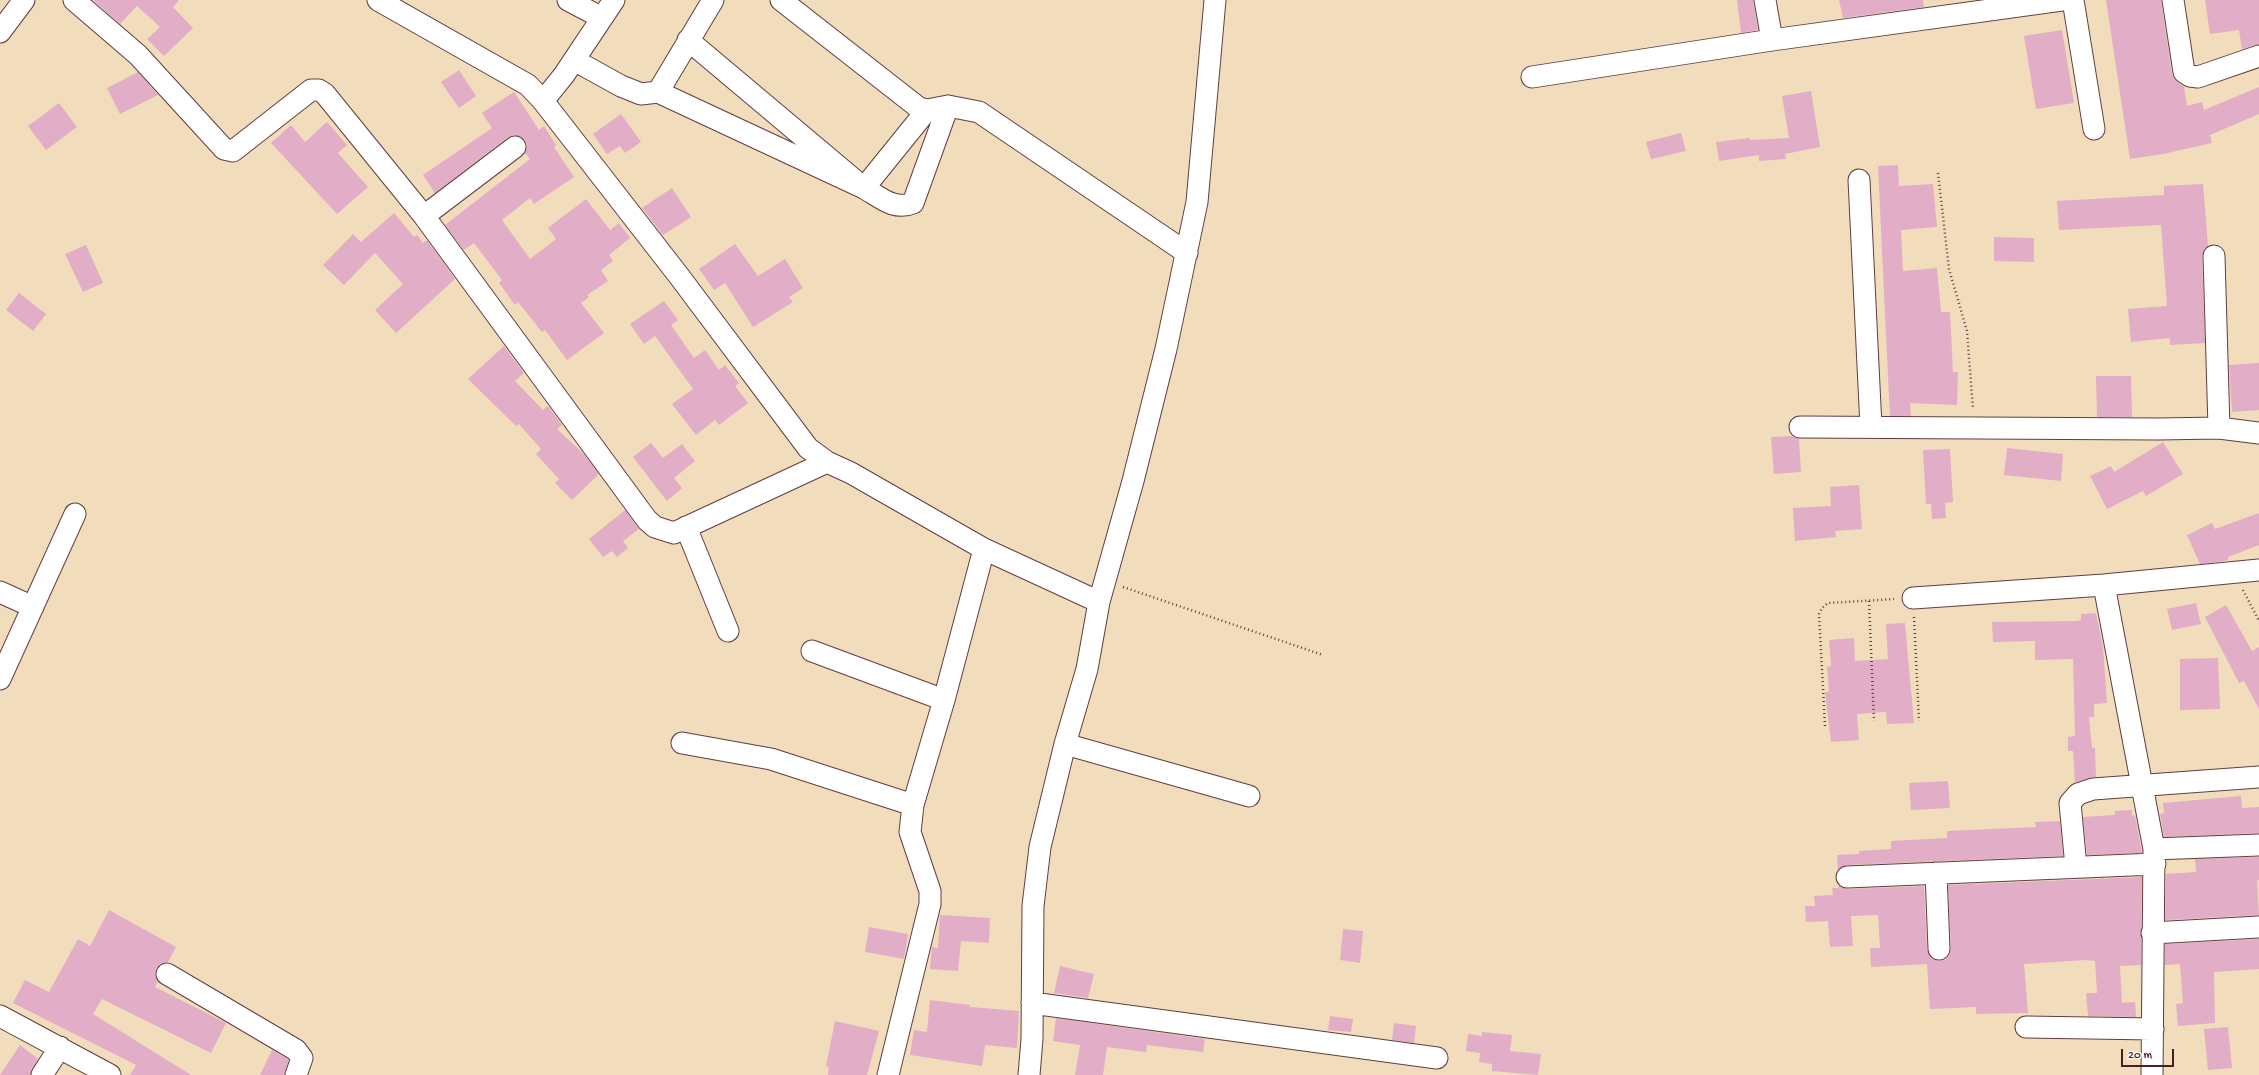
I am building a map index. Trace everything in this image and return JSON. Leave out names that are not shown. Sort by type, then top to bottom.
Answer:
[{"type":"street","points":[[0,32],[24,0]]},
{"type":"street","points":[[74,0],[138,56],[224,149],[233,150],[311,90],[319,90],[325,94],[424,216],[647,520],[655,527],[674,533],[827,462]]},
{"type":"street","points":[[378,0],[513,75],[528,86],[543,101],[679,276],[808,448],[827,462],[851,473],[984,549],[1099,602]]},
{"type":"street","points":[[568,0],[602,18]]},
{"type":"street","points":[[543,101],[574,60],[614,0]]},
{"type":"street","points":[[658,92],[713,0]]},
{"type":"street","points":[[780,0],[919,108],[927,110],[948,106],[979,112],[1187,253]]},
{"type":"street","points":[[1029,1075],[1032,1003],[1033,906],[1040,848],[1065,744],[1087,669],[1099,602],[1134,481],[1187,253],[1197,202],[1215,0]]},
{"type":"street","points":[[1765,0],[1772,40]]},
{"type":"street","points":[[1532,77],[1772,40],[2062,0]]},
{"type":"street","points":[[2073,0],[2094,129]]},
{"type":"street","points":[[2173,0],[2184,72],[2190,76],[2198,77],[2259,56]]},
{"type":"street","points":[[688,40],[864,188]]},
{"type":"street","points":[[574,60],[621,86],[641,94],[658,92],[864,188],[892,205],[904,207],[913,203],[948,106]]},
{"type":"street","points":[[864,188],[927,110]]},
{"type":"street","points":[[424,216],[515,147]]},
{"type":"street","points":[[1859,180],[1871,427]]},
{"type":"street","points":[[2214,256],[2219,428]]},
{"type":"street","points":[[1800,426],[2158,429],[2219,428],[2259,433]]},
{"type":"street","points":[[0,679],[75,514]]},
{"type":"street","points":[[686,527],[728,631]]},
{"type":"street","points":[[888,1075],[930,904],[930,891],[910,832],[913,805],[944,700],[984,549]]},
{"type":"street","points":[[1913,598],[2104,585],[2259,570]]},
{"type":"street","points":[[2104,585],[2143,785],[2155,856],[2152,933],[2154,1029],[2152,1075]]},
{"type":"street","points":[[0,592],[33,607]]},
{"type":"street","points":[[812,651],[944,700]]},
{"type":"street","points":[[682,743],[771,759],[913,805]]},
{"type":"street","points":[[1065,744],[1249,796]]},
{"type":"street","points":[[2076,867],[2070,804],[2078,794],[2093,789],[2259,777]]},
{"type":"street","points":[[1847,877],[2076,867],[2155,856],[2259,845]]},
{"type":"street","points":[[1936,873],[1939,949]]},
{"type":"street","points":[[2152,933],[2259,928]]},
{"type":"street","points":[[167,974],[296,1050],[302,1058],[296,1075]]},
{"type":"street","points":[[1032,1003],[1437,1058]]},
{"type":"street","points":[[0,1016],[110,1075]]},
{"type":"street","points":[[2026,1027],[2154,1029]]},
{"type":"street","points":[[42,1075],[60,1047]]},
{"type":"path","points":[[1938,173],[1949,269],[1967,332],[1975,427]]},
{"type":"path","points":[[2234,573],[2259,621]]},
{"type":"path","points":[[1106,581],[1323,655]]},
{"type":"path","points":[[1825,726],[1817,620],[1822,608],[1828,603],[1913,598],[1919,721]]},
{"type":"path","points":[[1869,601],[1874,721]]},
{"type":"building","points":[[93,0],[179,0],[173,7],[193,28],[164,56],[147,39],[160,27],[137,6],[120,24]]},
{"type":"building","points":[[1737,0],[1753,0],[1758,30],[1741,33]]},
{"type":"building","points":[[1839,0],[1923,0],[1924,7],[1843,18]]},
{"type":"building","points":[[2106,0],[2161,0],[2172,74],[2174,79],[2184,86],[2187,106],[2202,102],[2204,110],[2259,87],[2259,114],[2210,135],[2212,143],[2163,154],[2130,159]]},
{"type":"building","points":[[2205,0],[2259,0],[2259,44],[2242,49],[2239,30],[2210,34]]},
{"type":"building","points":[[2062,30],[2074,103],[2036,109],[2024,36]]},
{"type":"building","points":[[459,70],[476,96],[459,108],[441,82]]},
{"type":"building","points":[[138,72],[158,95],[120,114],[107,88]]},
{"type":"building","points":[[1811,91],[1820,147],[1785,154],[1786,159],[1759,161],[1759,155],[1719,161],[1716,142],[1750,138],[1750,140],[1789,138],[1782,96]]},
{"type":"building","points":[[514,92],[539,130],[544,126],[556,145],[554,147],[574,177],[534,204],[530,198],[502,220],[530,259],[556,239],[548,228],[586,199],[610,230],[619,223],[630,238],[609,255],[613,261],[601,270],[608,281],[587,295],[589,297],[581,303],[604,333],[567,360],[545,330],[542,332],[518,302],[515,305],[499,283],[502,280],[474,243],[464,250],[445,225],[530,159],[525,153],[527,146],[524,139],[514,135],[508,137],[435,193],[423,175],[492,128],[482,113]]},
{"type":"building","points":[[59,103],[77,127],[46,150],[28,126]]},
{"type":"building","points":[[621,114],[641,142],[625,153],[620,146],[607,154],[593,134]]},
{"type":"building","points":[[327,122],[347,145],[338,153],[368,187],[337,214],[271,143],[291,125],[305,142]]},
{"type":"building","points":[[1681,133],[1686,151],[1651,159],[1646,142]]},
{"type":"building","points":[[1898,165],[1899,186],[1933,184],[1937,227],[1901,230],[1903,271],[1937,268],[1941,312],[1950,312],[1953,372],[1958,372],[1957,405],[1910,403],[1911,416],[1890,416],[1878,166]]},
{"type":"building","points":[[2203,184],[2208,246],[2204,250],[2202,256],[2205,343],[2170,345],[2170,338],[2131,342],[2128,309],[2167,306],[2161,225],[2059,230],[2057,201],[2164,195],[2164,186]]},
{"type":"building","points":[[672,188],[691,217],[663,235],[642,208]]},
{"type":"building","points":[[394,213],[414,237],[417,235],[423,243],[427,240],[455,279],[396,333],[375,310],[403,284],[375,253],[344,285],[323,265],[353,234],[361,242]]},
{"type":"building","points":[[1994,237],[2034,238],[2034,262],[1994,261]]},
{"type":"building","points":[[735,244],[758,276],[785,259],[803,288],[789,297],[793,302],[753,327],[725,283],[714,290],[699,269]]},
{"type":"building","points":[[86,245],[103,283],[83,292],[65,254]]},
{"type":"building","points":[[19,293],[46,314],[33,331],[6,310]]},
{"type":"building","points":[[664,301],[678,320],[671,325],[694,358],[705,350],[719,370],[725,365],[739,383],[735,386],[748,403],[719,425],[715,420],[696,435],[672,404],[693,389],[655,336],[644,344],[630,324]]},
{"type":"building","points":[[504,346],[524,373],[515,381],[543,410],[548,406],[562,425],[557,429],[585,455],[599,474],[572,500],[555,483],[559,479],[536,454],[541,449],[519,424],[516,426],[468,379]]},
{"type":"building","points":[[2259,363],[2259,410],[2232,412],[2229,365]]},
{"type":"building","points":[[2096,376],[2131,376],[2132,417],[2097,417]]},
{"type":"building","points":[[1792,436],[1799,439],[1801,472],[1774,474],[1771,437]]},
{"type":"building","points":[[2163,442],[2183,474],[2146,496],[2143,491],[2107,509],[2090,476],[2111,466],[2114,472]]},
{"type":"building","points":[[651,443],[663,458],[682,444],[695,461],[674,478],[682,488],[667,501],[633,457]]},
{"type":"building","points":[[2007,448],[2063,454],[2061,481],[2004,475]]},
{"type":"building","points":[[1950,449],[1953,502],[1945,503],[1946,518],[1932,519],[1931,504],[1926,504],[1923,450]]},
{"type":"building","points":[[1859,485],[1862,529],[1835,531],[1836,537],[1795,541],[1793,508],[1831,506],[1830,487]]},
{"type":"building","points":[[625,510],[639,529],[623,541],[628,548],[617,557],[612,551],[603,557],[589,539]]},
{"type":"building","points":[[2259,513],[2259,545],[2228,557],[2229,559],[2224,561],[2200,564],[2187,535],[2212,523],[2215,529]]},
{"type":"building","points":[[2196,603],[2201,624],[2172,630],[2167,609]]},
{"type":"building","points":[[2226,605],[2252,651],[2259,647],[2259,709],[2244,681],[2239,683],[2205,617]]},
{"type":"building","points":[[2096,613],[2103,647],[2107,703],[2094,704],[2094,717],[2089,717],[2092,748],[2095,748],[2096,777],[2075,782],[2073,751],[2068,751],[2068,737],[2075,736],[2073,659],[2035,660],[2035,641],[1993,642],[1992,622],[2077,621],[2081,620],[2081,614]]},
{"type":"building","points":[[1905,623],[1914,723],[1887,724],[1886,712],[1857,714],[1859,740],[1831,742],[1825,692],[1829,692],[1827,667],[1831,666],[1829,640],[1854,638],[1855,661],[1888,659],[1886,624]]},
{"type":"building","points":[[2218,658],[2220,709],[2180,710],[2180,659]]},
{"type":"building","points":[[1948,781],[1950,808],[1911,810],[1909,783]]},
{"type":"building","points":[[2241,796],[2242,808],[2259,807],[2259,833],[2164,837],[2160,814],[2164,813],[2163,803]]},
{"type":"building","points":[[2132,810],[2132,816],[2135,815],[2142,853],[2087,855],[2083,817],[2115,815],[2115,811]]},
{"type":"building","points":[[2060,821],[2063,856],[1846,865],[1838,870],[1837,855],[1859,854],[1859,851],[1891,849],[1891,841],[1947,838],[1947,831],[2036,827],[2035,822]]},
{"type":"building","points":[[2259,857],[2259,880],[2257,880],[2259,915],[2165,920],[2166,874],[2196,872],[2195,859]]},
{"type":"building","points":[[2142,877],[2141,965],[2120,966],[2122,1003],[2135,1002],[2136,1017],[2088,1016],[2086,993],[2097,993],[2095,961],[2086,960],[2024,964],[2028,1013],[1976,1014],[1976,1007],[1930,1009],[1927,964],[1871,967],[1870,948],[1880,948],[1878,915],[1851,916],[1853,946],[1830,947],[1828,921],[1806,922],[1805,906],[1815,906],[1814,896],[1833,895],[1832,888],[1839,888],[1838,885],[1848,889],[1924,886],[1927,950],[1933,959],[1940,961],[1946,959],[1951,949],[1948,885]]},
{"type":"building","points":[[109,910],[176,947],[168,962],[161,963],[157,968],[155,974],[158,981],[155,987],[226,1023],[211,1053],[102,999],[93,1014],[191,1075],[130,1075],[136,1065],[13,1003],[25,980],[49,992],[78,939],[90,946]]},
{"type":"building","points":[[940,915],[990,918],[989,943],[961,941],[958,971],[930,969],[932,947],[938,948]]},
{"type":"building","points":[[869,927],[908,934],[904,959],[865,952]]},
{"type":"building","points":[[1343,929],[1363,931],[1360,963],[1340,960]]},
{"type":"building","points":[[2259,939],[2259,969],[2214,972],[2215,1023],[2178,1026],[2176,1004],[2183,1003],[2180,964],[2165,965],[2165,944]]},
{"type":"building","points":[[1060,966],[1094,974],[1088,998],[1054,993]]},
{"type":"building","points":[[930,1000],[970,1005],[970,1007],[1019,1011],[1017,1048],[985,1045],[982,1066],[910,1055],[914,1030],[927,1032]]},
{"type":"building","points":[[1330,1016],[1353,1019],[1351,1032],[1328,1030]]},
{"type":"building","points":[[1056,1018],[1205,1039],[1203,1052],[1147,1045],[1146,1052],[1107,1047],[1103,1075],[1075,1075],[1080,1045],[1053,1041]]},
{"type":"building","points":[[835,1021],[879,1031],[867,1075],[828,1075],[829,1067],[826,1066]]},
{"type":"building","points":[[1394,1023],[1416,1026],[1414,1043],[1392,1040]]},
{"type":"building","points":[[2228,1027],[2232,1068],[2208,1070],[2204,1029]]},
{"type":"building","points":[[1482,1032],[1512,1035],[1510,1051],[1541,1054],[1538,1075],[1492,1071],[1492,1064],[1479,1062],[1480,1053],[1466,1051],[1468,1034],[1482,1036]]},
{"type":"building","points":[[20,1045],[38,1059],[30,1075],[0,1075]]},
{"type":"building","points":[[272,1050],[289,1060],[284,1075],[260,1075]]}]
